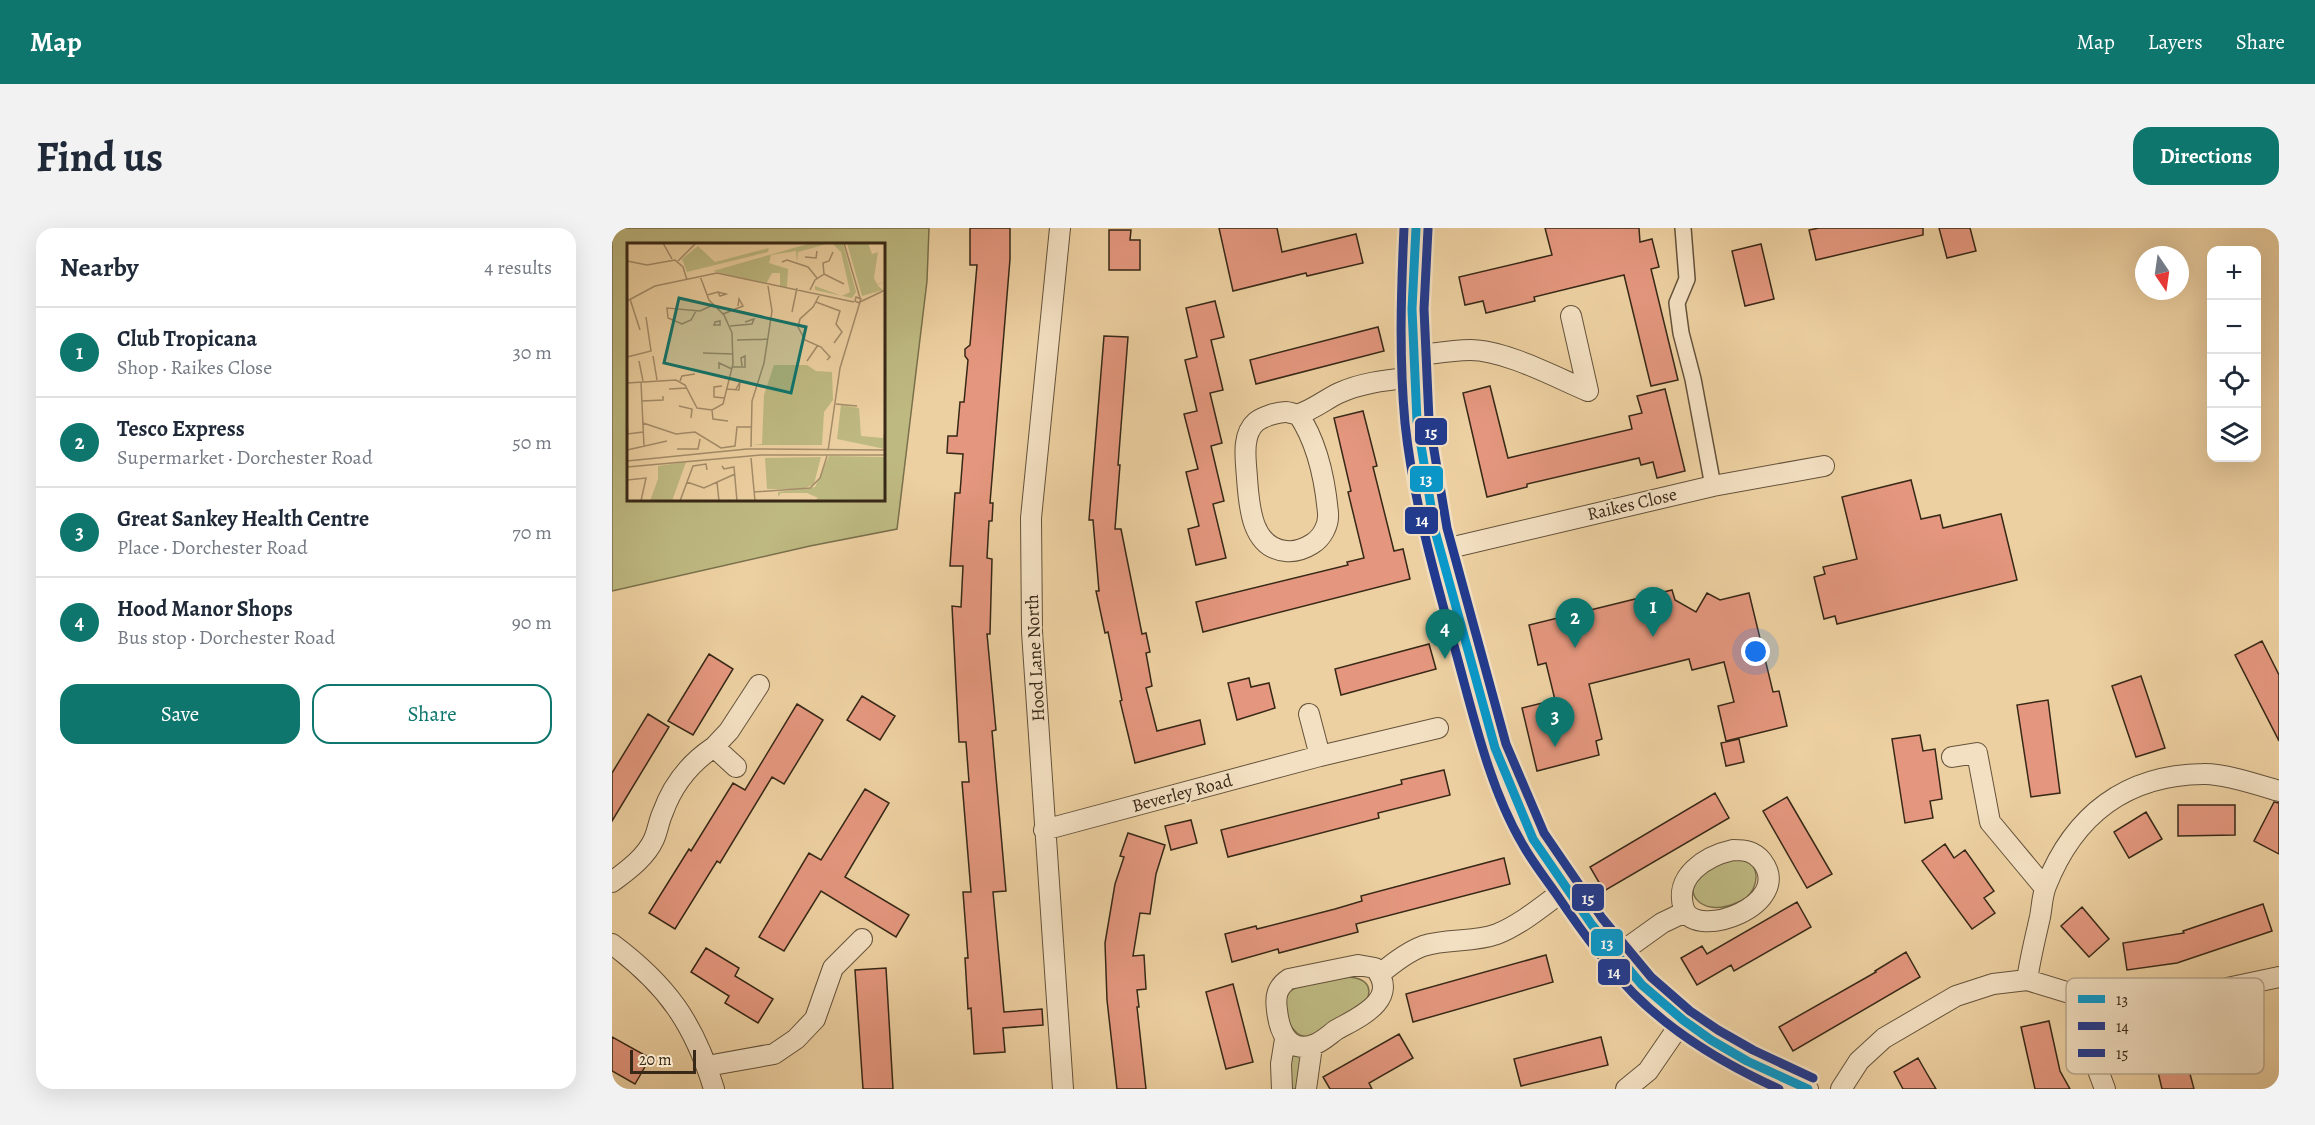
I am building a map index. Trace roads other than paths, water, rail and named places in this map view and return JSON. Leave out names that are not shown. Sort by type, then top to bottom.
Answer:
[{"type":"street","name":"Hood Lane North","points":[[1060,228],[1031,518],[1032,632],[1063,1089]]},
{"type":"street","points":[[1416,228],[1413,298],[1414,356],[1422,456],[1441,550],[1502,769],[1533,839],[1616,956],[1642,986],[1683,1020],[1747,1061],[1808,1089]]},
{"type":"street","points":[[1683,228],[1687,279],[1677,303],[1681,333],[1693,379],[1713,486]]},
{"type":"street","points":[[1414,356],[1479,351],[1514,359],[1588,391],[1571,316]]},
{"type":"street","points":[[1298,414],[1306,427],[1325,484],[1328,518],[1320,537],[1312,544],[1292,551],[1282,551],[1267,544],[1253,523],[1245,456],[1247,435],[1256,422],[1274,414],[1286,412],[1298,414],[1366,383],[1415,377]]},
{"type":"street","name":"Raikes Close","points":[[1441,550],[1713,486],[1824,466]]},
{"type":"street","points":[[612,882],[636,863],[654,839],[663,811],[676,783],[697,759],[714,747],[729,731],[759,685]]},
{"type":"street","points":[[1309,714],[1320,756]]},
{"type":"street","name":"Beverley Road","points":[[1044,830],[1320,756],[1438,728]]},
{"type":"street","points":[[714,747],[736,767]]},
{"type":"street","points":[[1953,757],[1977,753],[1990,822],[2045,888]]},
{"type":"street","points":[[2026,981],[2045,888],[2059,858],[2085,820],[2098,808],[2145,782],[2205,773],[2279,791]]},
{"type":"street","points":[[1743,850],[1758,856],[1764,864],[1768,880],[1766,889],[1753,906],[1741,913],[1715,921],[1693,918],[1685,912],[1682,896],[1686,879],[1709,858],[1721,853],[1743,850]]},
{"type":"street","points":[[1380,974],[1403,957],[1424,946],[1467,941],[1498,934],[1567,888]]},
{"type":"street","points":[[1616,956],[1662,923],[1685,912]]},
{"type":"street","points":[[707,1066],[774,1054],[796,1039],[814,1018],[833,968],[862,939]]},
{"type":"street","points":[[612,944],[641,965],[666,992],[686,1022],[707,1066],[714,1089]]},
{"type":"street","points":[[1282,1089],[1281,1064],[1285,1039],[1278,1020],[1275,1002],[1279,987],[1289,979],[1358,965],[1368,965],[1380,974],[1382,984],[1380,995],[1370,1012],[1312,1046],[1293,1044],[1285,1039]]},
{"type":"street","points":[[2264,980],[2279,977]]},
{"type":"street","points":[[1841,1089],[1859,1061],[1870,1050],[1907,1023],[1956,996],[2004,982],[2026,981],[2066,992]]},
{"type":"street","points":[[1626,1089],[1648,1071],[1683,1020]]},
{"type":"street","points":[[1306,1089],[1312,1046]]},
{"type":"street","points":[[2099,1074],[2105,1089]]},
{"type":"place","name":"Club Tropicana","points":[[1653,637]]},
{"type":"place","name":"Tesco Express","points":[[1575,648]]},
{"type":"place","name":"Hood Manor Shops","points":[[1445,659]]},
{"type":"place","name":"Great Sankey Health Centre","points":[[1555,747]]}]
